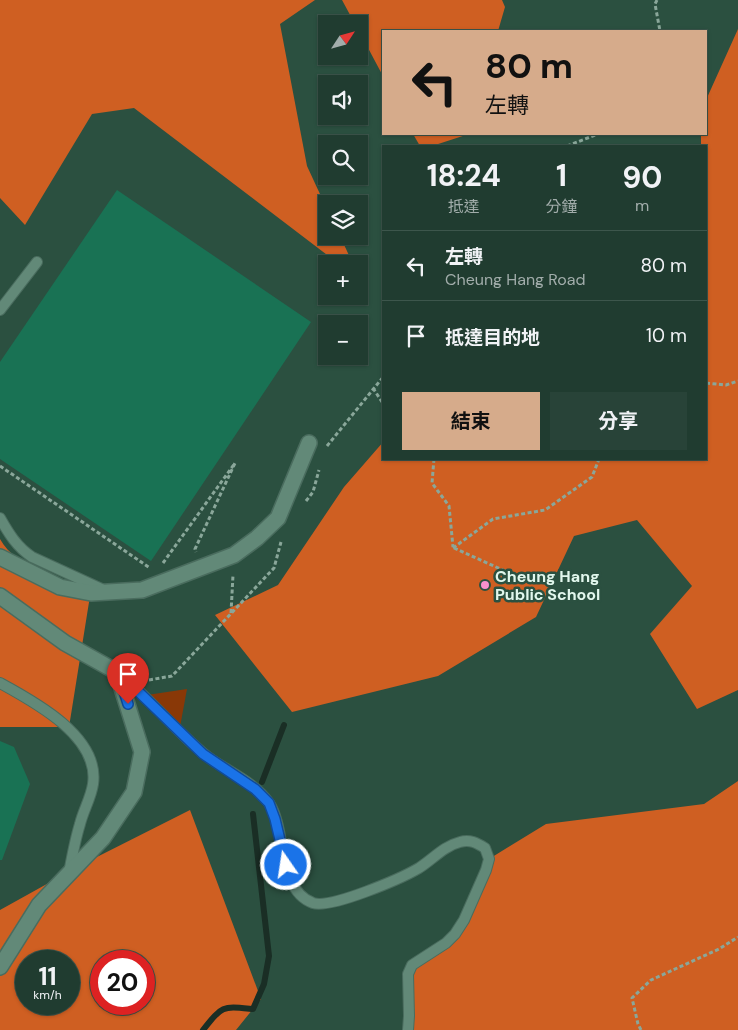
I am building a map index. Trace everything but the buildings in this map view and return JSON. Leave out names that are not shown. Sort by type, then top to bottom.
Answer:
[{"type":"street","points":[[0,558],[60,588],[91,593],[142,590],[234,555],[257,538],[278,518],[309,443]]},
{"type":"street","points":[[0,596],[66,643],[118,672],[142,752],[134,792],[104,838],[39,905],[0,967]]},
{"type":"lane","points":[[0,310],[37,262]]},
{"type":"lane","points":[[0,518],[12,539],[32,557],[110,592]]},
{"type":"lane","points":[[118,672],[203,754],[255,789],[269,803],[292,883],[302,898],[315,904],[329,904],[400,878],[420,867],[448,847],[462,841],[474,841],[485,848],[488,859],[486,870],[464,920],[455,934],[446,943],[412,966],[408,974],[410,1016],[408,1030]]},
{"type":"lane","points":[[0,683],[22,695],[61,722],[81,742],[92,764],[93,784],[79,826],[68,874]]},
{"type":"path","points":[[657,0],[655,4],[660,30]]},
{"type":"path","points":[[569,145],[595,135]]},
{"type":"path","points":[[707,383],[726,385],[738,381]]},
{"type":"path","points":[[373,388],[382,401]]},
{"type":"path","points":[[434,460],[432,484],[449,506],[453,548]]},
{"type":"path","points":[[453,548],[493,519],[546,510],[592,477],[599,460]]},
{"type":"path","points":[[162,564],[235,463],[195,549],[202,567]]},
{"type":"path","points":[[0,466],[157,572]]},
{"type":"path","points":[[453,548],[527,582]]},
{"type":"path","points":[[231,613],[234,555]]},
{"type":"path","points":[[641,1030],[632,998],[652,980],[719,949],[738,937]]},
{"type":"shaded area","points":[[0,0],[315,0],[280,24],[307,166],[320,195],[318,195],[318,245],[344,245],[349,255],[327,255],[134,108],[92,114],[25,225],[0,198]]},
{"type":"shaded area","points":[[342,0],[502,0],[505,7],[498,30],[382,30],[382,74],[368,48],[368,15],[350,15]]},
{"type":"shaded area","points":[[738,29],[738,690],[697,709],[650,634],[692,586],[637,520],[574,536],[536,617],[438,676],[292,712],[215,615],[278,585],[344,487],[382,443],[382,460],[707,460],[707,145],[701,145],[701,135],[707,135],[707,98]]},
{"type":"shaded area","points":[[414,135],[466,135],[435,145],[419,145]]},
{"type":"shaded area","points":[[0,539],[7,549],[28,566],[90,596],[69,727],[0,727]]},
{"type":"shaded area","points":[[187,689],[180,727],[147,695]]},
{"type":"shaded area","points":[[738,781],[738,1030],[408,1030],[408,974],[455,934],[489,859],[546,824],[704,804]]},
{"type":"shaded area","points":[[190,810],[261,999],[236,1030],[0,1030],[0,910],[81,865]]},
{"type":"waterway","points":[[262,782],[284,725]]},
{"type":"waterway","points":[[203,1030],[224,1009],[253,1009],[264,984],[269,956],[253,814]]},
{"type":"place","name":"Cheung Hang Public School","points":[[485,585]]},
{"type":"route","points":[[128,704],[118,672],[203,754],[255,789],[269,803],[275,819],[286,865]]}]
